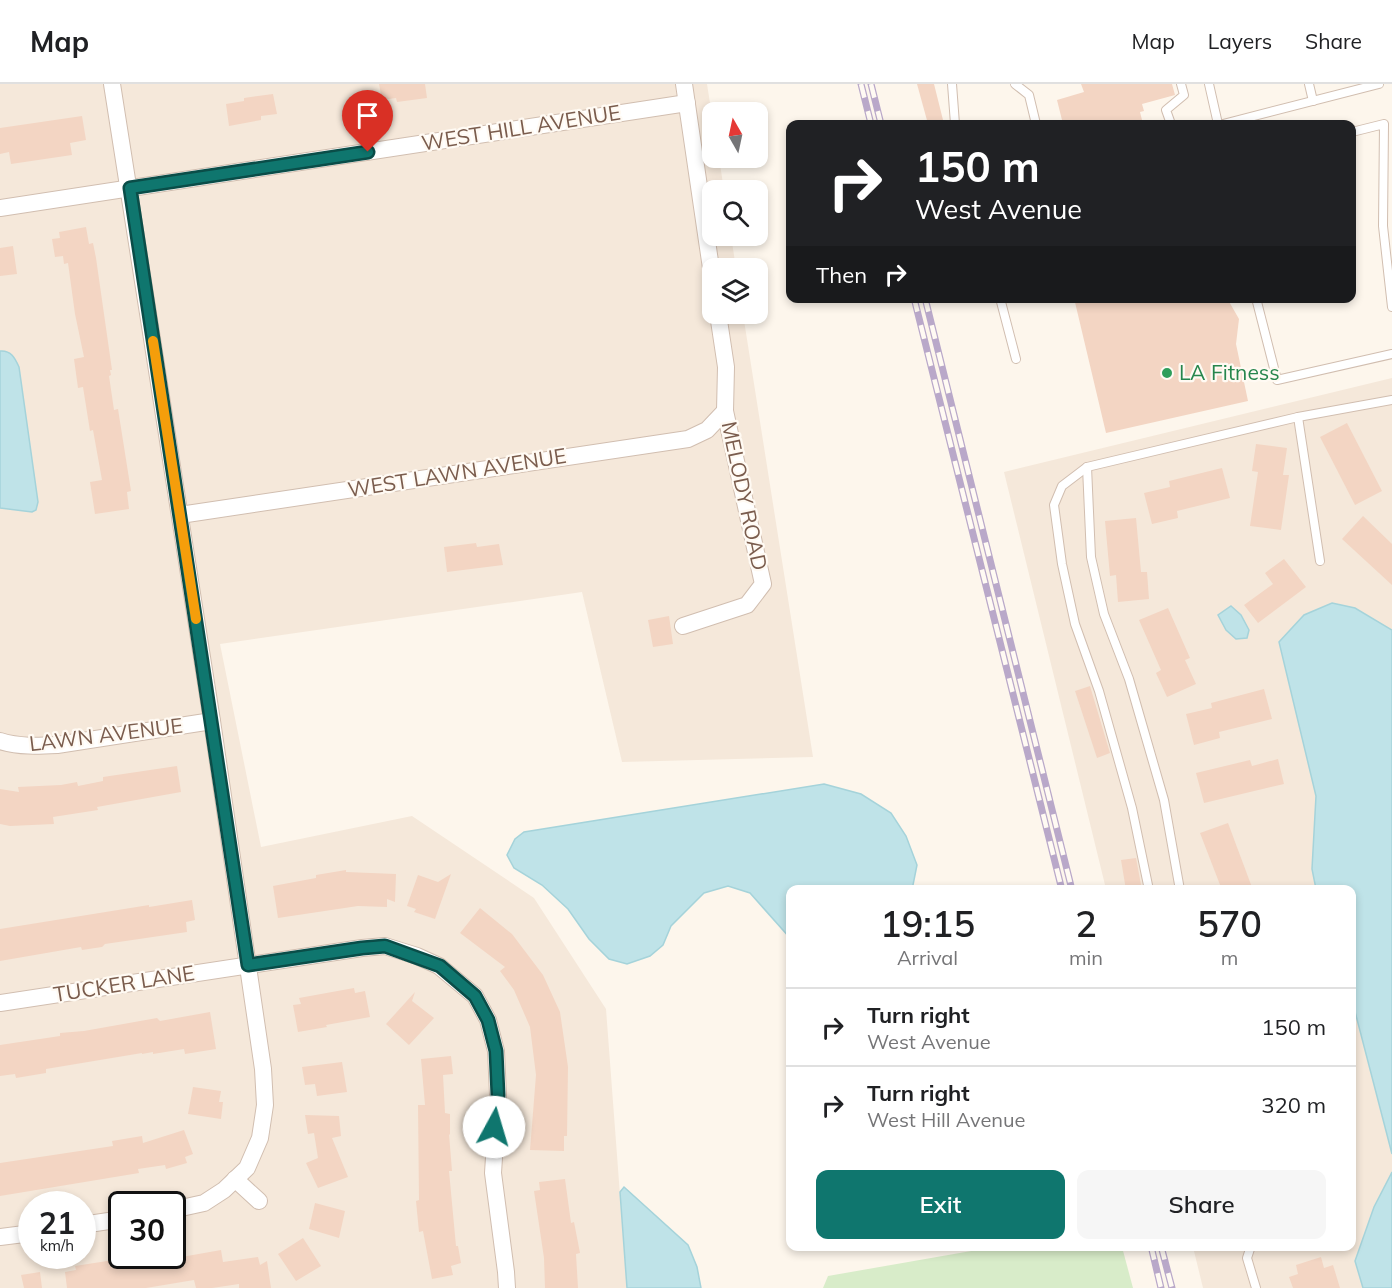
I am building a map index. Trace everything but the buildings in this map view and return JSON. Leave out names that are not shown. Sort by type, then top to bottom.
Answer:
[{"type":"street","points":[[112,84],[212,721],[263,1070],[265,1105],[260,1138],[247,1168],[224,1190],[204,1203],[186,1207]]},
{"type":"street","points":[[684,84],[710,258]]},
{"type":"street","name":"WEST HILL AVENUE","points":[[0,208],[687,103]]},
{"type":"street","name":"MELODY ROAD","points":[[683,626],[747,605],[763,584],[726,411],[726,367],[720,324]]},
{"type":"street","name":"WEST LAWN AVENUE","points":[[180,515],[688,439],[706,429],[726,411]]},
{"type":"street","name":"LAWN AVENUE","points":[[0,741],[11,745],[32,747],[57,745],[212,721]]},
{"type":"street","name":"TUCKER LANE","points":[[0,1003],[385,946],[440,966],[475,996],[488,1020],[496,1051],[498,1095],[493,1173],[507,1288]]},
{"type":"street","points":[[235,1179],[259,1201]]},
{"type":"street","points":[[0,1237],[18,1235]]},
{"type":"lane","points":[[952,84],[956,120]]},
{"type":"lane","points":[[1015,84],[1029,95],[1035,120]]},
{"type":"lane","points":[[1166,110],[1184,95],[1181,84]]},
{"type":"lane","points":[[1209,84],[1217,120]]},
{"type":"lane","points":[[1309,84],[1313,101]]},
{"type":"lane","points":[[1239,120],[1379,84]]},
{"type":"lane","points":[[1164,99],[1170,120]]},
{"type":"lane","points":[[1356,131],[1384,124],[1383,226],[1392,307]]},
{"type":"lane","points":[[1001,303],[1016,359]]},
{"type":"lane","points":[[1257,303],[1278,380],[1392,354]]},
{"type":"lane","points":[[1148,885],[1132,808],[1099,691],[1075,624],[1062,564],[1054,505],[1062,486],[1087,467],[1298,417],[1392,399]]},
{"type":"lane","points":[[1298,417],[1320,561]]},
{"type":"lane","points":[[1087,467],[1091,557],[1104,614],[1129,679],[1164,800],[1179,885]]},
{"type":"lane","points":[[1245,1251],[1256,1288]]},
{"type":"lane","points":[[1247,1258],[1249,1251]]},
{"type":"shaded area","points":[[0,84],[707,84],[710,102],[702,102],[702,168],[721,168],[722,180],[702,180],[702,246],[733,246],[734,258],[702,258],[702,324],[745,324],[813,757],[622,762],[582,592],[220,644],[261,847],[412,816],[534,898],[606,1009],[627,1288],[0,1288]]},
{"type":"shaded area","points":[[1392,378],[1392,1288],[1203,1288],[1194,1251],[1356,1251],[1356,885],[1105,885],[1004,472]]},
{"type":"green space","points":[[971,1251],[1123,1251],[1133,1288],[823,1288],[828,1276]]},
{"type":"water","points":[[0,351],[10,353],[19,367],[38,502],[36,510],[32,512],[0,508]]},
{"type":"water","points":[[1332,603],[1355,608],[1392,630],[1392,1154],[1356,1015],[1356,885],[1315,885],[1312,869],[1316,796],[1279,642],[1304,615]]},
{"type":"water","points":[[1231,606],[1241,615],[1249,630],[1247,638],[1236,639],[1226,630],[1218,615]]},
{"type":"water","points":[[824,784],[861,794],[891,813],[906,836],[917,865],[913,885],[786,885],[786,934],[750,893],[728,886],[704,893],[671,926],[663,945],[650,956],[627,964],[609,959],[589,939],[568,909],[542,885],[514,868],[507,855],[515,839],[524,832]]},
{"type":"water","points":[[1392,1172],[1392,1288],[1363,1288],[1355,1261],[1374,1207]]},
{"type":"water","points":[[624,1187],[688,1245],[697,1267],[701,1288],[627,1288],[620,1192]]},
{"type":"railway","points":[[861,84],[870,120]]},
{"type":"railway","points":[[871,84],[880,120]]},
{"type":"railway","points":[[915,303],[1061,885]]},
{"type":"railway","points":[[926,303],[1071,885]]},
{"type":"railway","points":[[1152,1251],[1161,1288]]},
{"type":"railway","points":[[1162,1251],[1172,1288]]},
{"type":"slow traffic","points":[[153,341],[196,619]]},
{"type":"place","name":"LA Fitness","points":[[1167,373]]},
{"type":"route","points":[[368,152],[130,188],[248,965],[385,946],[440,966],[475,996],[488,1020],[496,1051],[498,1095],[494,1127]]}]
